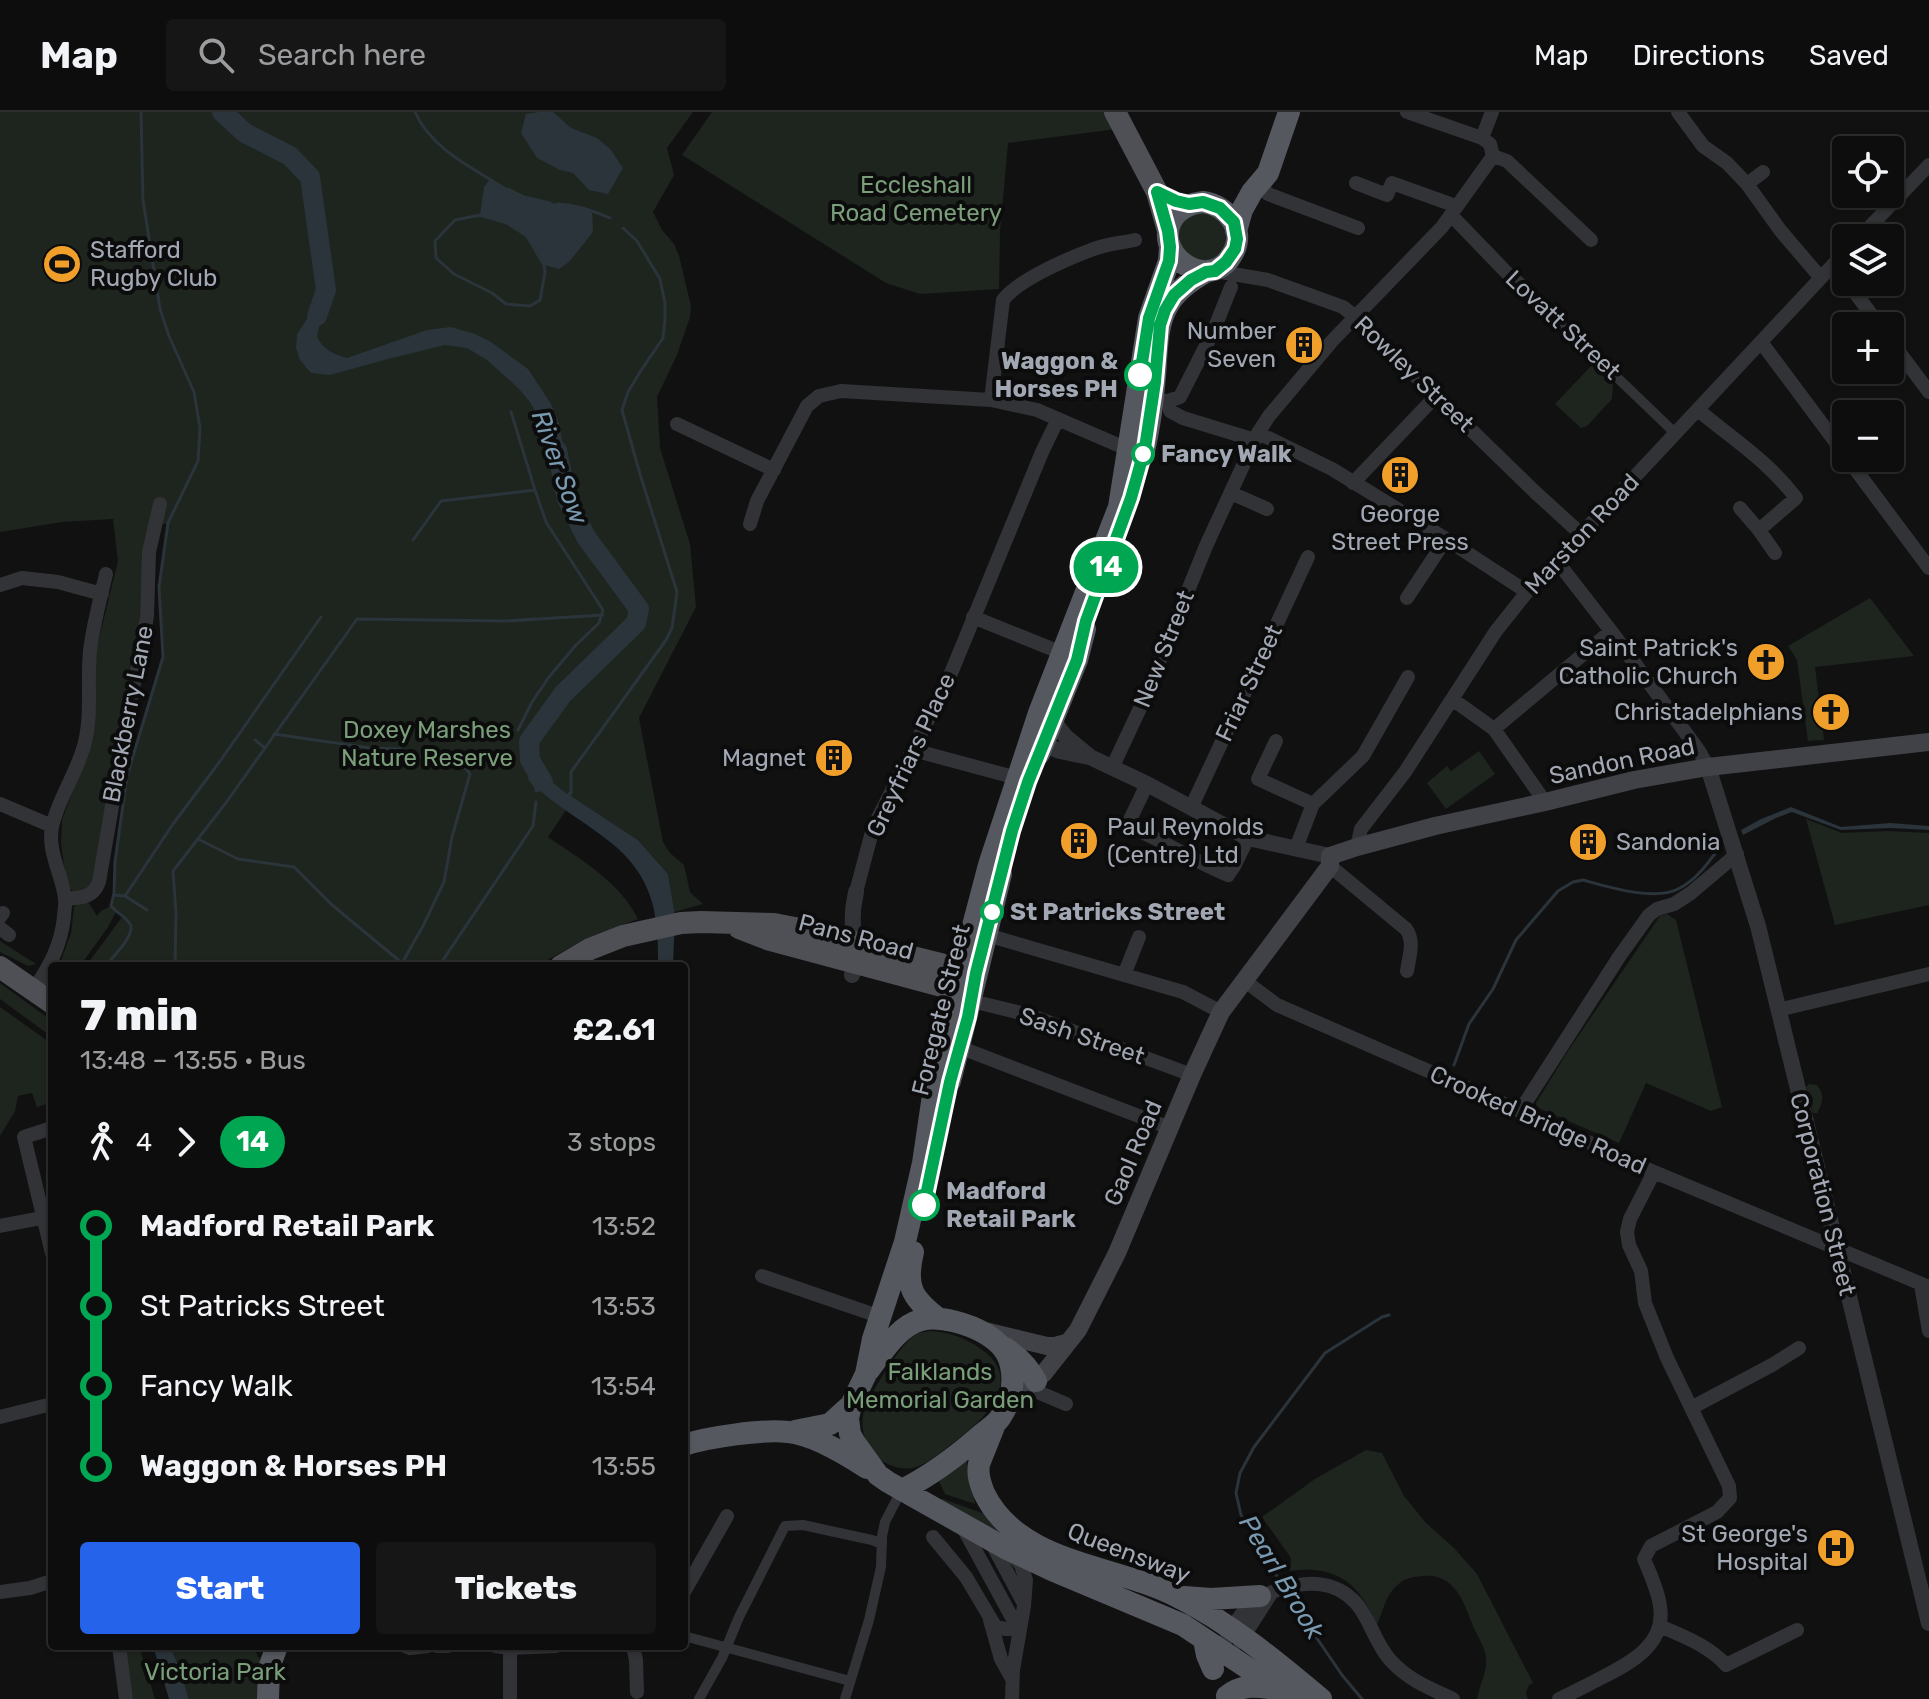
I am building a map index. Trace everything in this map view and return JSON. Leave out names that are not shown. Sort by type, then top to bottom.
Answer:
[{"type":"highway","points":[[1236,231],[1242,210],[1268,173],[1289,112]]},
{"type":"highway","points":[[1036,741],[1062,653],[1119,507],[1149,318],[1169,261],[1169,239],[1177,214],[1255,188]]},
{"type":"highway","points":[[1130,446],[1139,440],[1155,382],[1160,325],[1165,310],[1174,295],[1191,280],[1226,262],[1233,253],[1237,239],[1234,222],[1228,214],[1200,204]]},
{"type":"highway","points":[[1169,239],[1179,260],[1189,267],[1210,271]]},
{"type":"highway","name":"Foregate Street","points":[[939,1319],[916,1296],[909,1280],[909,1268],[959,1047],[981,893],[1017,778],[1036,741],[1055,715],[1077,660],[1086,621],[1131,498],[1145,448],[1155,382]]},
{"type":"highway","name":"Foregate Street","points":[[866,1374],[873,1339],[905,1242],[923,1163],[936,1075],[966,982],[987,935],[1036,741]]},
{"type":"highway","points":[[878,1475],[850,1434],[848,1418],[866,1374],[902,1330],[921,1319],[939,1319],[978,1330],[1019,1357],[1036,1381]]},
{"type":"highway","points":[[789,1432],[842,1451],[902,1490],[957,1457],[1001,1414],[1012,1395],[1014,1380],[1009,1358],[1001,1345]]},
{"type":"highway","points":[[688,1444],[830,1424],[851,1405]]},
{"type":"highway","name":"Queensway","points":[[1001,1414],[978,1470],[990,1505],[1010,1526],[1051,1552],[1158,1587],[1179,1597],[1224,1647],[1282,1666],[1321,1699]]},
{"type":"highway","name":"Queensway","points":[[902,1490],[1052,1570],[1183,1625],[1224,1647],[1286,1694]]},
{"type":"highway","points":[[1179,1597],[1211,1599],[1266,1594]]},
{"type":"highway","points":[[268,1699],[269,1668],[276,1650]]},
{"type":"highway","points":[[1227,1696],[1246,1686],[1286,1694]]},
{"type":"main road","points":[[1115,112],[1157,192],[1169,239]]},
{"type":"main road","points":[[1157,192],[1176,201],[1200,204]]},
{"type":"main road","name":"Sandon Road","points":[[1330,861],[1357,847],[1435,826],[1634,780],[1708,767],[1929,742]]},
{"type":"main road","name":"Gaol Road","points":[[1001,1414],[1036,1381],[1078,1330],[1117,1253],[1221,1012],[1330,861]]},
{"type":"main road","name":"Pans Road","points":[[568,962],[623,936],[681,923],[774,924],[855,961],[966,982]]},
{"type":"main road","points":[[0,967],[43,996]]},
{"type":"main road","points":[[978,1330],[1047,1346],[1066,1343]]},
{"type":"street","points":[[1407,112],[1482,138],[1490,144],[1493,156],[1507,161],[1591,240]]},
{"type":"street","points":[[1482,138],[1492,112]]},
{"type":"street","points":[[1678,112],[1703,146],[1727,163],[1747,184],[1780,230],[1820,277]]},
{"type":"street","name":"New Street","points":[[1112,768],[1256,436],[1269,416],[1354,316],[1442,227],[1493,156]]},
{"type":"street","points":[[1872,224],[1929,165]]},
{"type":"street","points":[[1747,184],[1763,172]]},
{"type":"street","points":[[1356,183],[1387,195],[1392,183],[1454,210]]},
{"type":"street","points":[[1255,188],[1358,228]]},
{"type":"street","name":"Lovatt Street","points":[[1454,210],[1507,273],[1676,434]]},
{"type":"street","points":[[991,400],[1003,300],[1010,291],[1093,249],[1135,240]]},
{"type":"street","name":"Marston Road","points":[[1357,847],[1361,829],[1405,772],[1496,631],[1527,592],[1832,266]]},
{"type":"street","name":"Rowley Street","points":[[1210,271],[1268,280],[1343,307],[1581,534]]},
{"type":"street","points":[[1155,382],[1161,401],[1180,397],[1213,332],[1231,287]]},
{"type":"street","points":[[1761,342],[1832,437]]},
{"type":"street","points":[[1904,359],[1929,392]]},
{"type":"street","points":[[750,524],[757,501],[807,406],[819,396],[841,391],[991,400],[1037,410],[1118,445],[1130,446]]},
{"type":"street","points":[[1353,483],[1437,395]]},
{"type":"street","points":[[1168,401],[1170,411],[1183,418],[1256,436],[1332,469],[1527,592]]},
{"type":"street","points":[[1698,410],[1753,452],[1796,498]]},
{"type":"street","name":"Greyfriars Place","points":[[855,961],[853,915],[856,892],[873,828],[949,678],[1058,419]]},
{"type":"street","points":[[677,424],[774,470]]},
{"type":"street","points":[[1858,472],[1929,568]]},
{"type":"street","points":[[1759,530],[1809,490]]},
{"type":"street","points":[[1231,493],[1267,509]]},
{"type":"street","name":"Blackberry Lane","points":[[65,899],[90,895],[99,882],[144,637],[149,552],[160,504]]},
{"type":"street","points":[[1740,508],[1775,553]]},
{"type":"street","points":[[1407,598],[1446,539]]},
{"type":"street","name":"Friar Street","points":[[1191,808],[1308,557]]},
{"type":"street","points":[[1556,560],[1708,767]]},
{"type":"street","points":[[51,962],[60,943],[65,899],[56,868],[52,826],[85,741],[89,713],[90,648],[106,574]]},
{"type":"street","points":[[0,585],[22,578],[58,582],[102,594]]},
{"type":"street","points":[[973,617],[1062,653]]},
{"type":"street","points":[[1494,729],[1611,631]]},
{"type":"street","points":[[1296,848],[1313,804],[1363,756],[1408,677]]},
{"type":"street","points":[[1452,699],[1494,729],[1545,802]]},
{"type":"street","points":[[1055,715],[1066,737],[1090,757],[1248,838],[1296,848],[1330,861],[1411,936],[1407,971]]},
{"type":"street","points":[[1036,741],[1060,751],[1090,757]]},
{"type":"street","points":[[1276,741],[1258,779],[1313,804]]},
{"type":"street","points":[[913,750],[1017,778]]},
{"type":"street","name":"Corporation Street","points":[[1708,767],[1758,926],[1929,1623]]},
{"type":"street","points":[[1147,784],[1127,826],[1228,875],[1248,838]]},
{"type":"street","points":[[0,804],[52,826]]},
{"type":"street","points":[[1520,1111],[1649,915],[1691,893],[1737,854]]},
{"type":"street","points":[[987,935],[1183,992],[1221,1012]]},
{"type":"street","points":[[1124,975],[1139,937]]},
{"type":"street","points":[[43,996],[48,972]]},
{"type":"street","points":[[1778,1010],[1929,974]]},
{"type":"street","name":"Crooked Bridge Road","points":[[1245,981],[1277,1005],[1654,1172],[1925,1286]]},
{"type":"street","name":"Sash Street","points":[[966,982],[980,1003],[1029,1015],[1192,1075]]},
{"type":"street","points":[[959,1047],[1170,1128]]},
{"type":"street","points":[[0,1226],[47,1217],[24,1137],[48,1129]]},
{"type":"street","points":[[1559,1699],[1638,1657],[1648,1648],[1660,1626],[1660,1603],[1644,1559],[1646,1552],[1651,1546],[1717,1512],[1730,1498],[1729,1486],[1667,1358],[1645,1303],[1641,1271],[1629,1245],[1627,1232],[1630,1219],[1654,1172]]},
{"type":"street","points":[[762,1276],[881,1317]]},
{"type":"street","points":[[1925,1286],[1929,1331]]},
{"type":"street","points":[[1691,1408],[1799,1348]]},
{"type":"street","points":[[1764,1350],[1772,1365]]},
{"type":"street","points":[[1036,1381],[1040,1393],[1066,1404]]},
{"type":"street","points":[[0,1417],[48,1405]]},
{"type":"street","points":[[845,1699],[869,1620],[881,1567],[886,1518],[902,1490]]},
{"type":"street","points":[[688,1585],[727,1516]]},
{"type":"street","points":[[959,1522],[1020,1621]]},
{"type":"street","points":[[699,1699],[785,1526],[803,1525],[882,1544]]},
{"type":"street","points":[[933,1537],[950,1551],[995,1626],[1011,1629],[1020,1621]]},
{"type":"street","points":[[997,1543],[1021,1565],[1026,1580],[1012,1699]]},
{"type":"street","points":[[0,1592],[48,1582]]},
{"type":"street","points":[[1224,1647],[1247,1607],[1266,1594],[1297,1584],[1322,1583],[1347,1595],[1358,1605],[1390,1660],[1418,1684],[1453,1699]]},
{"type":"street","points":[[989,1617],[1001,1659],[1013,1679]]},
{"type":"street","points":[[1660,1626],[1715,1653],[1726,1665],[1797,1630]]},
{"type":"street","points":[[688,1637],[850,1681]]},
{"type":"street","points":[[120,1650],[126,1699]]},
{"type":"street","points":[[502,1650],[510,1699]]},
{"type":"street","points":[[633,1650],[637,1696]]},
{"type":"green space","name":"Doxey Marshes Nature Reserve","points":[[0,112],[693,112],[667,148],[674,175],[653,212],[679,256],[691,306],[677,355],[657,397],[660,448],[690,544],[696,607],[639,718],[663,842],[684,865],[690,892],[703,904],[674,912],[668,874],[638,840],[574,798],[548,837],[610,883],[638,919],[586,940],[545,962],[89,962],[122,917],[116,912],[83,962],[60,962],[71,933],[74,907],[88,902],[97,916],[111,906],[127,776],[163,657],[159,587],[168,524],[151,523],[143,558],[139,625],[95,872],[90,889],[75,894],[69,887],[65,872],[62,820],[89,749],[96,688],[96,651],[118,561],[113,519],[62,522],[0,532]]},
{"type":"green space","name":"Eccleshall Road Cemetery","points":[[712,112],[1110,112],[1117,129],[1008,143],[1000,232],[999,289],[920,294],[886,283],[682,155]]},
{"type":"green space","points":[[1201,208],[1226,222],[1226,251],[1210,263],[1182,254],[1177,225]]},
{"type":"green space","points":[[1592,365],[1603,373],[1605,381],[1613,382],[1612,399],[1587,426],[1581,428],[1555,404]]},
{"type":"green space","points":[[1870,598],[1914,656],[1815,667],[1824,740],[1808,741],[1797,660],[1788,646]]},
{"type":"green space","points":[[1479,751],[1495,774],[1446,809],[1427,783],[1447,766],[1451,771]]},
{"type":"green space","points":[[1806,819],[1842,833],[1929,833],[1929,905],[1835,925]]},
{"type":"green space","points":[[1667,914],[1676,920],[1722,1107],[1711,1111],[1646,1083],[1619,1143],[1536,1107],[1536,1103],[1660,916]]},
{"type":"green space","points":[[0,941],[36,964],[28,966],[0,952]]},
{"type":"green space","points":[[0,983],[48,1018],[48,1034],[0,999]]},
{"type":"green space","points":[[0,1007],[48,1041],[48,1103],[37,1107],[32,1093],[18,1096],[15,1111],[0,1136]]},
{"type":"green space","points":[[1809,1084],[1817,1085],[1821,1092],[1822,1102],[1817,1113],[1813,1113],[1806,1087]]},
{"type":"green space","name":"Falklands Memorial Garden","points":[[921,1332],[957,1336],[981,1349],[994,1361],[1000,1374],[1000,1387],[986,1413],[964,1435],[926,1463],[898,1468],[881,1460],[869,1448],[863,1428],[864,1412],[878,1384],[908,1341]]},
{"type":"green space","points":[[1366,1450],[1382,1453],[1404,1496],[1477,1574],[1533,1683],[1526,1693],[1528,1699],[1477,1699],[1486,1667],[1485,1653],[1462,1600],[1443,1579],[1423,1576],[1403,1581],[1388,1597],[1377,1625],[1363,1598],[1345,1580],[1321,1571],[1290,1571],[1291,1558],[1262,1517],[1315,1479]]},
{"type":"green space","points":[[965,1461],[975,1504],[945,1494],[938,1479]]},
{"type":"green space","points":[[941,1500],[985,1514],[1027,1551]]},
{"type":"green space","points":[[125,1650],[140,1650],[155,1699],[131,1699]]},
{"type":"green space","name":"Victoria Park","points":[[172,1650],[255,1650],[260,1658],[258,1699],[189,1699]]},
{"type":"water","points":[[553,112],[571,128],[597,138],[611,150],[623,168],[608,194],[589,190],[573,173],[537,158],[521,133],[526,114]]},
{"type":"water","points":[[490,179],[539,202],[592,210],[593,232],[569,262],[559,269],[544,265],[527,236],[507,223],[480,215],[484,187]]},
{"type":"water","points":[[326,290],[317,337],[337,355],[347,358],[427,330],[451,327],[491,342],[528,369],[551,404],[559,423],[563,446],[562,477],[544,427],[530,402],[487,360],[467,348],[445,345],[330,375],[311,373],[300,360],[296,348],[297,334]]},
{"type":"water","points":[[530,760],[544,768],[551,781],[567,794],[571,790],[571,796],[638,840],[668,874],[675,916],[673,962],[658,962],[654,908],[649,892],[631,862],[601,835],[540,791],[535,793],[528,779]]},
{"type":"water","points":[[1791,807],[1841,827],[1890,823],[1929,826],[1929,830],[1841,830],[1792,812],[1743,835],[1741,830]]},
{"type":"water","points":[[154,1650],[172,1650],[189,1699],[169,1699]]},
{"type":"waterway","points":[[109,962],[131,929],[128,921],[111,906],[115,862],[127,776],[163,657],[159,587],[168,523],[198,461],[200,428],[194,392],[160,309],[143,200],[141,112]]},
{"type":"waterway","name":"River Sow","points":[[222,112],[245,133],[290,156],[310,177],[326,290],[317,316]]},
{"type":"waterway","points":[[415,112],[441,146],[501,186]]},
{"type":"waterway","points":[[508,189],[524,197],[550,203]]},
{"type":"waterway","points":[[558,204],[584,208],[610,218]]},
{"type":"waterway","points":[[480,215],[507,223],[527,236],[544,265],[540,300],[530,306],[506,304],[492,293],[454,274],[436,258],[435,241],[455,220],[480,215]]},
{"type":"waterway","points":[[571,792],[571,772],[666,640],[672,628],[677,592],[622,410],[628,392],[663,338],[665,303],[660,279],[637,241],[623,228]]},
{"type":"waterway","points":[[511,412],[546,522],[603,610],[599,623],[549,677],[518,730]]},
{"type":"waterway","name":"River Sow","points":[[543,782],[530,760],[529,741],[563,694],[636,623],[639,609],[586,537],[567,499],[557,450]]},
{"type":"waterway","points":[[413,540],[441,501],[535,490]]},
{"type":"waterway","points":[[175,962],[173,871],[225,804],[357,619],[506,621],[603,615]]},
{"type":"waterway","points":[[114,895],[125,896],[321,617]]},
{"type":"waterway","points":[[274,734],[370,748],[399,749],[430,761],[464,766],[470,774],[452,837],[444,882],[403,962]]},
{"type":"waterway","points":[[255,740],[265,748]]},
{"type":"waterway","points":[[442,962],[533,826],[536,802]]},
{"type":"waterway","points":[[198,839],[238,859],[294,867],[331,904],[401,962]]},
{"type":"waterway","points":[[1454,1065],[1469,1024],[1493,989],[1516,940],[1558,891],[1583,880],[1632,892],[1670,892],[1692,880],[1719,848]]},
{"type":"waterway","points":[[125,896],[147,910]]},
{"type":"waterway","name":"Pearl Brook","points":[[1281,1583],[1241,1515],[1236,1493],[1240,1473],[1254,1447],[1325,1353],[1389,1315]]},
{"type":"waterway","name":"Pearl Brook","points":[[1286,1593],[1362,1699]]},
{"type":"bus line","name":"14","points":[[924,1205],[950,1082],[1012,831],[1028,782],[1077,660],[1086,621],[1131,498],[1145,448],[1160,325],[1174,295],[1191,280],[1215,271],[1235,249],[1234,222],[1211,203],[1189,204],[1157,192],[1168,231],[1169,261],[1149,318],[1140,375]]},
{"type":"place","name":"Stafford Rugby Club","points":[[62,264]]},
{"type":"place","name":"Number Seven","points":[[1304,345]]},
{"type":"place","name":"Waggon & Horses PH","points":[[1140,375]]},
{"type":"place","name":"Fancy Walk","points":[[1143,454]]},
{"type":"place","name":"George Street Press","points":[[1400,475]]},
{"type":"place","name":"Saint Patrick's Catholic Church","points":[[1766,662]]},
{"type":"place","name":"Christadelphians","points":[[1831,712]]},
{"type":"place","name":"Magnet","points":[[834,758]]},
{"type":"place","name":"Paul Reynolds (Centre) Ltd","points":[[1079,841]]},
{"type":"place","name":"Sandonia","points":[[1588,842]]},
{"type":"place","name":"St Patricks Street","points":[[992,912]]},
{"type":"place","name":"Madford Retail Park","points":[[924,1205]]},
{"type":"place","name":"St George's Hospital","points":[[1836,1548]]}]
